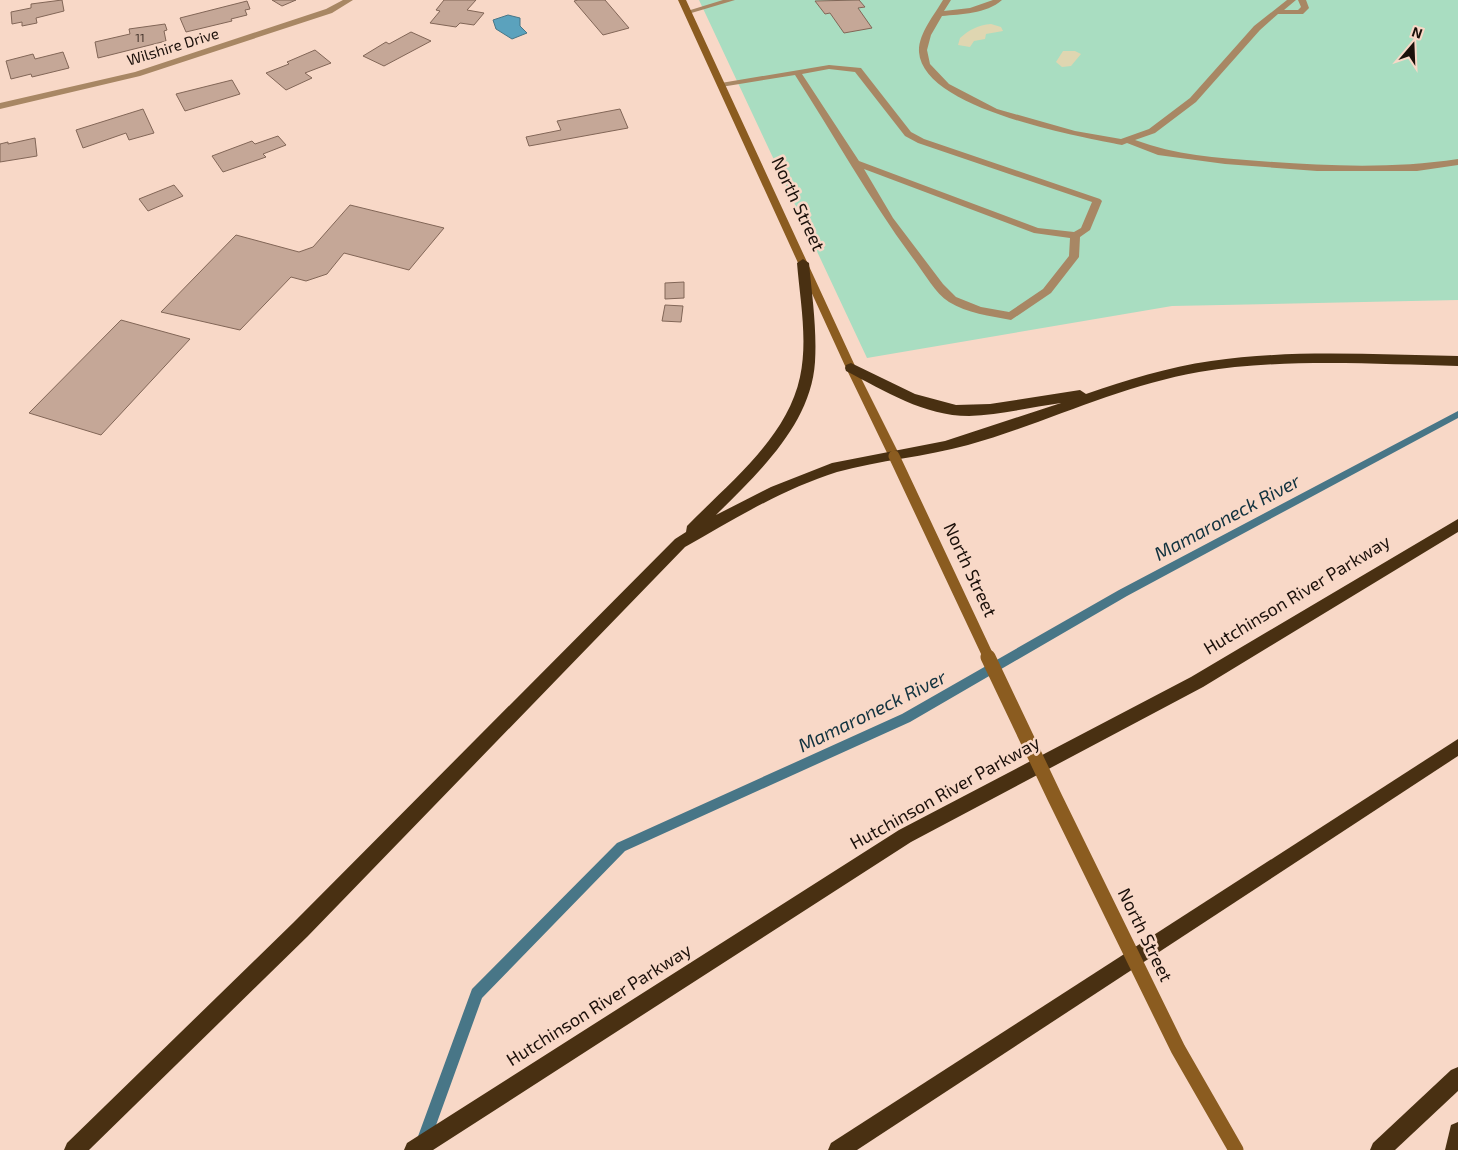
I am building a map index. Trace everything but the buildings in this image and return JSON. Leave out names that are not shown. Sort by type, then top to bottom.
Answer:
[{"type":"highway","points":[[74,1150],[301,929],[680,542],[776,440],[798,408],[804,392],[809,359],[803,262]]},
{"type":"highway","points":[[680,542],[761,497],[840,467],[945,446],[1044,415],[1151,378],[1220,364],[1331,360],[1458,361]]},
{"type":"highway","points":[[851,368],[916,400],[933,406],[963,411],[995,410],[1025,403],[1111,391]]},
{"type":"highway","name":"Hutchinson River Parkway","points":[[414,1150],[906,836],[1197,682],[1458,525]]},
{"type":"highway","points":[[838,1150],[1458,748]]},
{"type":"highway","points":[[1380,1150],[1458,1077]]},
{"type":"highway","points":[[1455,1150],[1458,1132]]},
{"type":"main road","name":"North Street","points":[[682,0],[851,368],[1055,798],[1169,1031],[1236,1150]]},
{"type":"street","name":"Wilshire Drive","points":[[0,106],[137,74],[330,11],[349,0]]},
{"type":"street","points":[[688,12],[731,0]]},
{"type":"street","points":[[947,0],[927,35],[923,50],[926,65],[946,86],[994,111],[1074,133],[1122,142],[1152,132],[1193,100],[1257,28],[1292,0]]},
{"type":"street","points":[[940,14],[982,8],[998,0]]},
{"type":"street","points":[[1276,12],[1300,12],[1305,8],[1302,0]]},
{"type":"street","points":[[721,85],[829,67],[858,70],[908,134],[920,141],[1097,201],[1085,230],[1075,234],[1037,231],[856,163]]},
{"type":"street","points":[[797,72],[856,163],[889,219],[939,286],[952,299],[979,310],[1011,316],[1047,291],[1074,257],[1075,234]]},
{"type":"street","points":[[1127,140],[1158,152],[1225,161],[1317,168],[1417,168],[1458,162]]},
{"type":"green space","points":[[699,0],[1458,0],[1458,300],[1172,306],[867,358]]},
{"type":"sand","points":[[991,24],[1001,27],[1003,31],[986,34],[985,39],[974,41],[970,47],[958,45],[960,38],[970,30],[982,25]]},
{"type":"sand","points":[[1063,51],[1075,51],[1081,54],[1071,66],[1062,67],[1056,62]]},
{"type":"water","points":[[508,15],[520,18],[520,26],[527,33],[512,39],[496,29],[493,20]]},
{"type":"waterway","name":"Mamaroneck River","points":[[420,1150],[477,994],[621,847],[906,718],[1123,593],[1458,414]]}]
